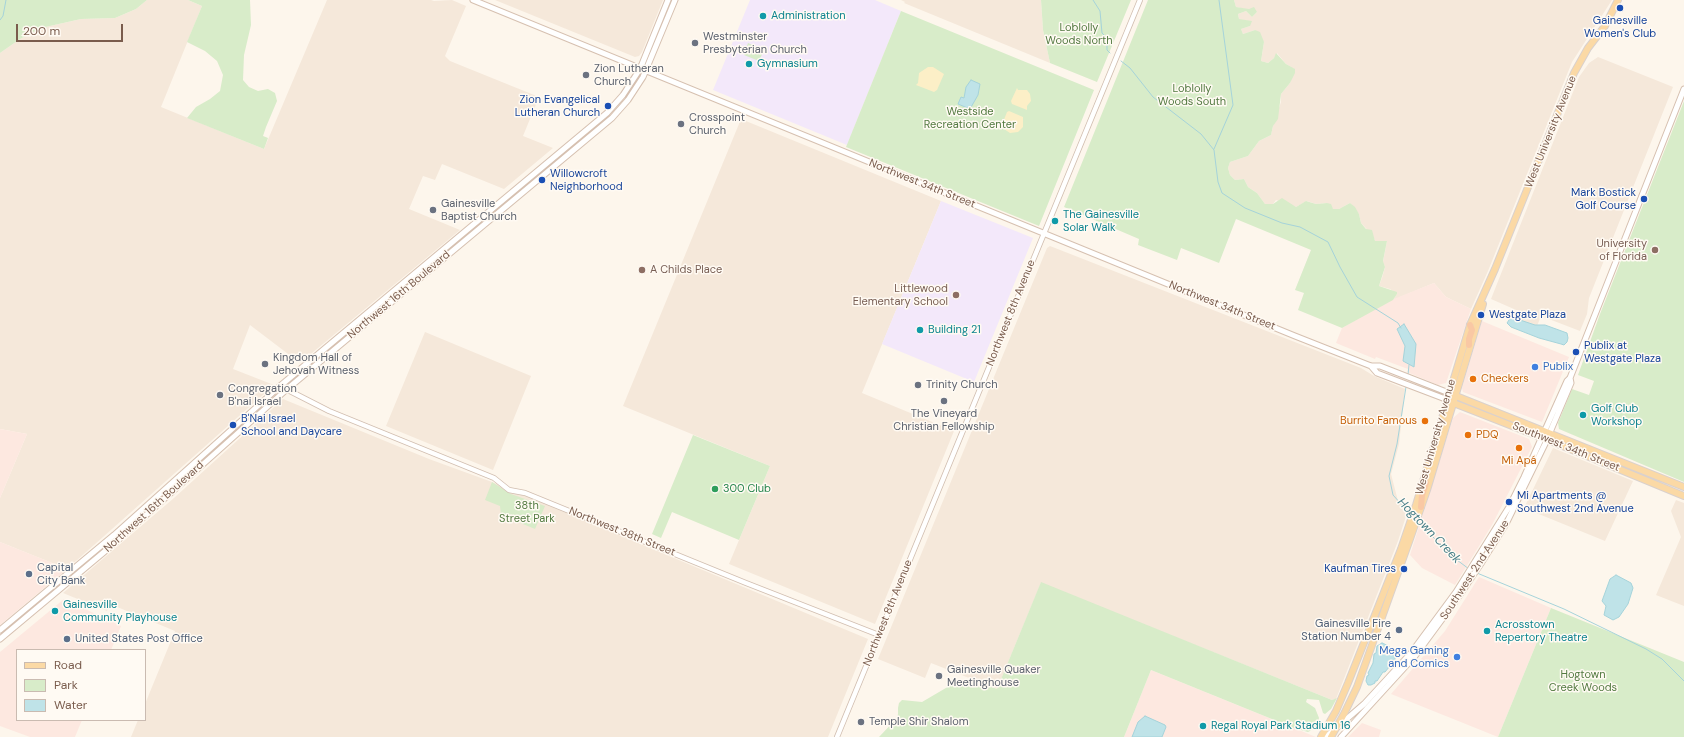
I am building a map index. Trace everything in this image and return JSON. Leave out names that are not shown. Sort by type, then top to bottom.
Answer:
[{"type":"highway","points":[[1469,345],[1472,330],[1470,325]]},
{"type":"highway","points":[[1419,506],[1426,481],[1424,479]]},
{"type":"main road","name":"Northwest 34th Street","points":[[473,0],[1371,366],[1380,366],[1452,394]]},
{"type":"main road","name":"Northwest 16th Boulevard","points":[[0,630],[114,535],[280,386],[599,120],[623,95],[640,69],[668,0]]},
{"type":"main road","name":"Northwest 16th Boulevard","points":[[0,640],[121,538],[286,390],[604,126],[628,100],[646,71],[675,0]]},
{"type":"main road","name":"West University Avenue","points":[[1331,737],[1357,687],[1419,506],[1450,402],[1470,325],[1495,269],[1574,73],[1588,48],[1605,26],[1618,0]]},
{"type":"main road","name":"Southwest 2nd Avenue","points":[[1326,737],[1364,704],[1404,661],[1425,635],[1477,559],[1519,488],[1571,383],[1570,378],[1684,90]]},
{"type":"main road","name":"West University Avenue","points":[[1452,394],[1495,269]]},
{"type":"main road","name":"Northwest 34th Street","points":[[1371,366],[1377,372],[1450,402]]},
{"type":"main road","name":"Southwest 34th Street","points":[[1452,394],[1684,487]]},
{"type":"main road","name":"West University Avenue","points":[[1424,479],[1450,402]]},
{"type":"main road","name":"Southwest 34th Street","points":[[1450,402],[1545,438],[1684,496]]},
{"type":"main road","name":"Southwest 2nd Avenue","points":[[1341,737],[1396,677],[1433,632],[1472,579],[1520,497],[1545,438]]},
{"type":"main road","name":"West University Avenue","points":[[1321,737],[1336,710],[1348,683],[1411,529]]},
{"type":"main road","points":[[1485,546],[1490,549]]},
{"type":"main road","points":[[0,635],[5,626]]},
{"type":"main road","points":[[1396,677],[1397,673],[1404,665],[1404,661]]},
{"type":"street","name":"Northwest 8th Avenue","points":[[837,737],[1140,0]]},
{"type":"street","name":"Northwest 38th Street","points":[[280,386],[329,411],[494,478],[509,490],[525,493],[746,583],[879,635]]},
{"type":"shaded area","points":[[147,0],[188,0],[202,6],[161,107],[264,149],[327,0],[452,0],[466,6],[445,56],[450,61],[539,97],[523,136],[553,148],[504,189],[442,164],[435,180],[423,176],[409,209],[460,230],[300,363],[250,325],[233,369],[274,385],[67,569],[0,542],[0,498],[27,434],[0,429],[0,53],[20,39],[41,28],[81,19],[115,18],[136,9]]},
{"type":"shaded area","points":[[495,0],[663,0],[642,52],[639,56],[635,57]]},
{"type":"shaded area","points":[[750,0],[875,0],[901,11],[847,145],[713,90]]},
{"type":"shaded area","points":[[901,0],[1041,0],[1043,30],[1050,63],[904,3],[905,2]]},
{"type":"shaded area","points":[[1234,0],[1612,0],[1572,62],[1488,271],[1471,309],[1446,297],[1434,283],[1393,300],[1397,294],[1390,289],[1379,286],[1385,267],[1383,262],[1387,241],[1375,241],[1373,236],[1361,223],[1359,214],[1350,203],[1339,209],[1333,209],[1327,203],[1316,204],[1307,201],[1296,207],[1276,200],[1273,204],[1265,204],[1257,193],[1248,187],[1244,179],[1235,180],[1230,175],[1228,168],[1230,162],[1248,156],[1259,141],[1271,135],[1281,102],[1281,94],[1290,83],[1294,69],[1286,64],[1277,53],[1268,63],[1261,61],[1264,42],[1255,30],[1243,34],[1241,29],[1250,26],[1239,19],[1238,14],[1246,11],[1252,17],[1257,12],[1236,7]]},
{"type":"shaded area","points":[[1598,57],[1673,87],[1589,298],[1587,314],[1580,331],[1541,316],[1535,331],[1518,324],[1523,313],[1491,299],[1579,77],[1589,63]]},
{"type":"shaded area","points":[[741,119],[941,201],[862,393],[954,431],[875,624],[729,564],[770,466],[623,406]]},
{"type":"shaded area","name":"Littlewood Elementary School","points":[[941,201],[1033,238],[974,382],[882,344]]},
{"type":"shaded area","points":[[1050,246],[1361,368],[1374,376],[1405,389],[1399,444],[1391,474],[1398,501],[1408,510],[1398,541],[1336,699],[1332,700],[1041,583],[997,689],[931,663],[925,678],[878,659],[1047,248]]},
{"type":"shaded area","points":[[1434,283],[1446,297],[1471,309],[1446,383],[1438,385],[1407,372],[1408,369],[1376,357],[1375,359],[1336,343],[1342,328],[1386,302]]},
{"type":"shaded area","points":[[1482,321],[1569,357],[1542,422],[1463,392],[1462,388]]},
{"type":"shaded area","points":[[425,332],[531,376],[493,470],[386,426]]},
{"type":"shaded area","points":[[283,399],[429,459],[492,482],[868,639],[828,737],[131,737],[138,721],[146,721],[146,702],[175,631],[110,604],[107,611],[63,593],[174,498]]},
{"type":"shaded area","points":[[1460,412],[1529,439],[1532,447],[1492,525],[1455,585],[1422,568],[1410,555],[1453,418]]},
{"type":"shaded area","points":[[0,429],[27,434],[0,498]]},
{"type":"shaded area","points":[[1553,448],[1633,481],[1605,541],[1524,508]]},
{"type":"shaded area","points":[[1676,500],[1684,503],[1684,606],[1656,595],[1681,537],[1671,511]]},
{"type":"shaded area","points":[[0,542],[67,569],[0,625]]},
{"type":"shaded area","points":[[1479,577],[1551,608],[1498,737],[1391,694],[1445,631]]},
{"type":"shaded area","points":[[64,599],[121,626],[111,649],[16,649],[16,721],[82,721],[75,737],[30,737],[0,726],[0,652]]},
{"type":"shaded area","points":[[1151,670],[1316,737],[1124,737]]},
{"type":"shaded area","points":[[1362,723],[1381,730],[1379,737],[1348,737]]},
{"type":"green space","points":[[0,0],[147,0],[136,9],[115,18],[81,19],[41,28],[20,39],[0,53]]},
{"type":"green space","points":[[188,0],[250,0],[251,25],[244,55],[243,80],[249,87],[258,91],[268,89],[275,93],[277,101],[263,136],[268,138],[264,149],[187,118],[196,107],[220,91],[223,75],[217,61],[205,51],[187,42],[202,6]]},
{"type":"green space","name":"Loblolly Woods North","points":[[1041,0],[1131,0],[1097,82],[1050,63],[1043,30]]},
{"type":"green space","name":"Loblolly Woods South","points":[[1148,0],[1234,0],[1236,7],[1249,9],[1254,7],[1257,12],[1252,17],[1246,11],[1238,14],[1239,19],[1252,21],[1250,26],[1241,29],[1243,34],[1255,30],[1260,32],[1264,42],[1261,61],[1268,63],[1274,58],[1276,53],[1286,64],[1295,69],[1295,73],[1290,83],[1281,94],[1278,119],[1273,126],[1271,135],[1259,141],[1248,156],[1230,162],[1228,168],[1230,175],[1235,180],[1244,179],[1248,187],[1257,193],[1265,204],[1273,204],[1282,198],[1296,207],[1306,201],[1316,204],[1327,203],[1331,204],[1333,209],[1339,209],[1350,203],[1355,207],[1359,214],[1361,223],[1366,229],[1372,230],[1375,241],[1387,241],[1383,261],[1385,267],[1379,286],[1397,292],[1393,300],[1342,328],[1298,310],[1304,293],[1295,290],[1311,250],[1236,219],[1219,263],[1181,248],[1177,260],[1138,245],[1139,239],[1064,207]]},
{"type":"green space","name":"Westside Recreation Center","points":[[901,11],[1094,90],[1039,226],[846,147]]},
{"type":"green space","points":[[748,43],[764,50],[759,61],[744,55]]},
{"type":"green space","name":"Mark Bostick Golf Course","points":[[1684,101],[1684,482],[1559,429],[1558,423],[1572,389],[1589,395],[1594,381],[1578,375],[1600,314]]},
{"type":"green space","name":"300 Club","points":[[693,435],[770,466],[739,540],[672,512],[661,538],[652,534]]},
{"type":"green space","name":"38th Street Park","points":[[492,482],[511,494],[545,506],[535,529],[501,515],[500,506],[485,500]]},
{"type":"green space","points":[[1041,582],[1332,700],[1337,698],[1331,709],[1325,714],[1323,713],[1319,700],[1307,699],[1306,702],[1315,708],[1319,718],[1316,728],[1308,732],[1294,728],[1151,670],[1124,737],[879,737],[897,718],[899,703],[902,700],[922,702],[951,685],[966,681],[978,682],[997,689]]},
{"type":"green space","name":"Hogtown Creek Woods","points":[[1551,608],[1684,662],[1684,737],[1498,737]]},
{"type":"sand","points":[[928,67],[933,67],[944,74],[937,90],[934,92],[916,85],[918,83],[919,73]]},
{"type":"sand","points":[[1017,88],[1018,90],[1027,90],[1030,94],[1031,101],[1027,106],[1027,110],[1012,104],[1011,101]]},
{"type":"sand","points":[[1009,111],[1023,117],[1023,127],[1018,132],[1010,133],[1001,127],[1007,112]]},
{"type":"water","points":[[971,80],[980,84],[978,95],[970,109],[958,104],[961,97],[964,98],[966,87]]},
{"type":"water","points":[[1511,317],[1535,325],[1545,325],[1567,333],[1567,342],[1564,345],[1539,338],[1511,327],[1507,323]]},
{"type":"water","points":[[1404,324],[1416,344],[1414,367],[1403,361],[1405,346],[1397,329]]},
{"type":"water","points":[[1616,575],[1631,583],[1633,588],[1628,604],[1619,617],[1613,620],[1604,615],[1606,606],[1602,601],[1610,579]]},
{"type":"water","points":[[1382,643],[1389,646],[1391,654],[1395,656],[1395,660],[1385,672],[1383,672],[1377,681],[1375,681],[1375,683],[1368,685],[1366,681],[1373,663],[1374,654],[1376,653],[1377,646]]},
{"type":"water","points":[[1145,716],[1165,725],[1166,727],[1162,737],[1132,737],[1138,722]]},
{"type":"waterway","points":[[0,20],[3,16],[6,0]]},
{"type":"waterway","points":[[1093,0],[1100,11],[1102,33],[1107,38],[1107,50],[1110,53]]},
{"type":"waterway","points":[[1214,149],[1233,105],[1219,0]]},
{"type":"waterway","points":[[1121,61],[1130,68],[1153,97],[1201,134],[1214,150],[1218,182],[1222,193],[1245,208],[1282,223],[1300,227],[1328,242],[1357,297],[1398,323],[1401,328]]},
{"type":"waterway","name":"Hogtown Creek","points":[[1408,375],[1409,365]]},
{"type":"waterway","name":"Hogtown Creek","points":[[1406,387],[1397,444],[1389,476],[1393,495],[1410,514]]},
{"type":"waterway","name":"Hogtown Creek","points":[[1418,522],[1453,557],[1469,569]]},
{"type":"waterway","name":"Hogtown Creek","points":[[1477,573],[1564,609],[1646,649],[1662,659],[1684,681]]},
{"type":"place","name":"Gainesville Women's Club","points":[[1620,8]]},
{"type":"place","name":"Administration","points":[[763,16]]},
{"type":"place","name":"Westminster Presbyterian Church","points":[[695,43]]},
{"type":"place","name":"Gymnasium","points":[[749,64]]},
{"type":"place","name":"Zion Lutheran Church","points":[[586,75]]},
{"type":"place","name":"Zion Evangelical Lutheran Church","points":[[608,106]]},
{"type":"place","name":"Crosspoint Church","points":[[681,124]]},
{"type":"place","name":"Willowcroft Neighborhood","points":[[542,180]]},
{"type":"place","name":"Mark Bostick Golf Course","points":[[1644,199]]},
{"type":"place","name":"Gainesville Baptist Church","points":[[433,210]]},
{"type":"place","name":"The Gainesville Solar Walk","points":[[1055,221]]},
{"type":"place","name":"University of Florida","points":[[1655,250]]},
{"type":"place","name":"A Childs Place","points":[[642,270]]},
{"type":"place","name":"Littlewood Elementary School","points":[[956,295]]},
{"type":"place","name":"Westgate Plaza","points":[[1481,315]]},
{"type":"place","name":"Building 21","points":[[920,330]]},
{"type":"place","name":"Publix at Westgate Plaza","points":[[1576,352]]},
{"type":"place","name":"Kingdom Hall of Jehovah Witness","points":[[265,364]]},
{"type":"place","name":"Publix","points":[[1535,367]]},
{"type":"place","name":"Checkers","points":[[1473,379]]},
{"type":"place","name":"Trinity Church","points":[[918,385]]},
{"type":"place","name":"Congregation B'nai Israel","points":[[220,395]]},
{"type":"place","name":"The Vineyard Christian Fellowship","points":[[944,401]]},
{"type":"place","name":"Golf Club Workshop","points":[[1583,415]]},
{"type":"place","name":"Burrito Famous","points":[[1425,421]]},
{"type":"place","name":"B'Nai Israel School and Daycare","points":[[233,425]]},
{"type":"place","name":"PDQ","points":[[1468,435]]},
{"type":"place","name":"Mi Apá","points":[[1519,448]]},
{"type":"place","name":"300 Club","points":[[715,489]]},
{"type":"place","name":"Mi Apartments @ Southwest 2nd Avenue","points":[[1509,502]]},
{"type":"place","name":"Kaufman Tires","points":[[1404,569]]},
{"type":"place","name":"Capital City Bank","points":[[29,574]]},
{"type":"place","name":"Gainesville Community Playhouse","points":[[55,611]]},
{"type":"place","name":"Gainesville Fire Station Number 4","points":[[1399,630]]},
{"type":"place","name":"Acrosstown Repertory Theatre","points":[[1487,631]]},
{"type":"place","name":"United States Post Office","points":[[67,639]]},
{"type":"place","name":"Mega Gaming and Comics","points":[[1457,657]]},
{"type":"place","name":"Gainesville Quaker Meetinghouse","points":[[939,676]]},
{"type":"place","name":"Temple Shir Shalom","points":[[861,722]]},
{"type":"place","name":"Regal Royal Park Stadium 16","points":[[1203,726]]}]
